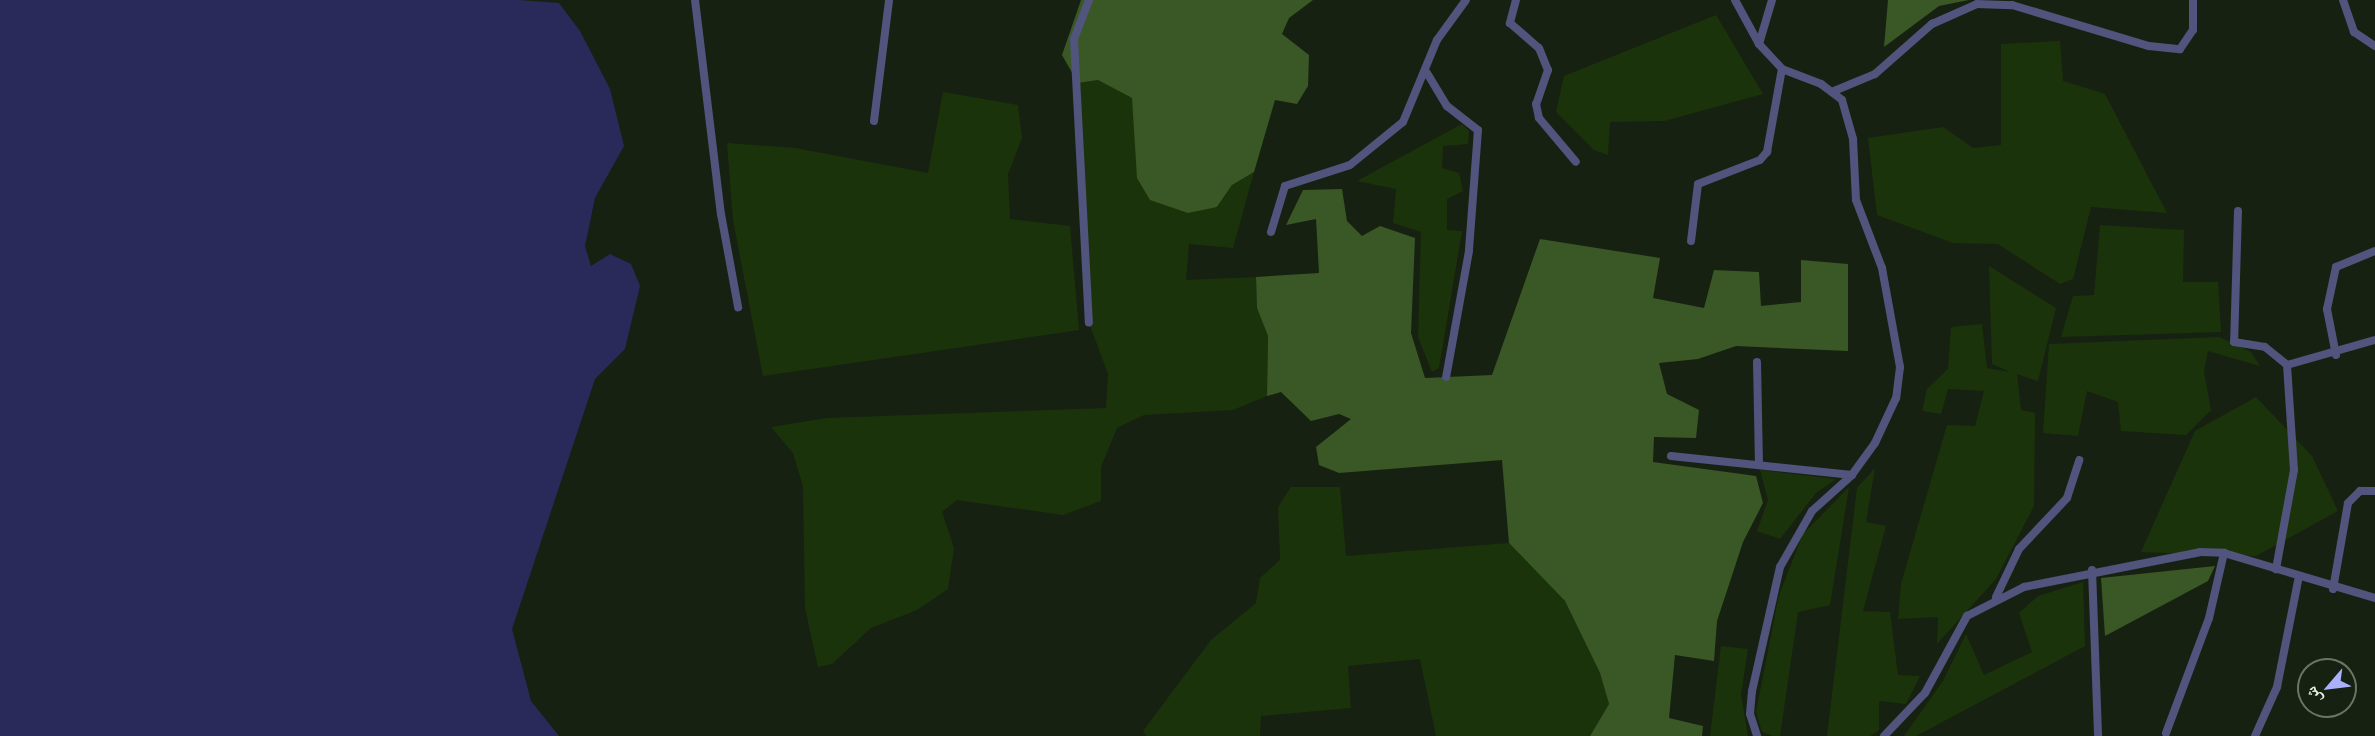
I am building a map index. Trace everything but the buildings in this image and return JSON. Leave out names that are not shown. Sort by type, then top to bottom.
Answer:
[{"type":"street","points":[[695,0],[721,214],[738,307]]},
{"type":"street","points":[[874,121],[889,0]]},
{"type":"street","points":[[1271,232],[1285,186],[1338,171],[1394,133],[1427,73],[1444,26],[1466,0]]},
{"type":"street","points":[[1516,0],[1510,23],[1539,48],[1548,70],[1536,105],[1539,118],[1576,162]]},
{"type":"street","points":[[1735,0],[1759,44],[1782,69],[1834,91],[1848,114],[1856,200],[1882,268],[1900,367],[1888,417],[1852,475],[1812,511],[1775,582],[1752,691],[1750,714],[1757,736]]},
{"type":"street","points":[[1759,44],[1772,0]]},
{"type":"street","points":[[1834,91],[1875,74],[1932,24],[1977,4],[2012,4],[2173,49],[2188,43],[2193,0]]},
{"type":"street","points":[[2343,0],[2354,32],[2375,46]]},
{"type":"street","points":[[1087,1],[1074,39],[1089,323]]},
{"type":"street","points":[[1691,241],[1698,184],[1760,160],[1767,152],[1782,69]]},
{"type":"street","points":[[1427,73],[1447,106],[1478,130],[1469,251],[1446,377]]},
{"type":"street","points":[[2238,211],[2234,342],[2265,347],[2287,365],[2294,471],[2276,569]]},
{"type":"street","points":[[2336,355],[2327,309],[2336,267],[2375,251]]},
{"type":"street","points":[[2287,365],[2336,355],[2375,340]]},
{"type":"street","points":[[1757,362],[1759,464]]},
{"type":"street","points":[[1671,456],[1852,475]]},
{"type":"street","points":[[1996,597],[2019,549],[2067,498],[2079,460]]},
{"type":"street","points":[[2333,589],[2348,503],[2360,491],[2375,491]]},
{"type":"street","points":[[2166,733],[2209,618],[2224,553]]},
{"type":"street","points":[[1884,736],[1925,693],[1967,616],[1996,597],[2092,570],[2175,554],[2224,553],[2333,589],[2375,598]]},
{"type":"street","points":[[2092,570],[2098,736]]},
{"type":"street","points":[[2255,736],[2277,687],[2299,576]]},
{"type":"green space","points":[[1081,0],[1313,0],[1289,18],[1282,34],[1309,55],[1308,86],[1297,104],[1275,100],[1254,172],[1232,185],[1217,207],[1188,213],[1150,200],[1137,178],[1132,98],[1098,80],[1078,83],[1062,55]]},
{"type":"green space","points":[[1888,0],[1969,0],[1939,6],[1884,47]]},
{"type":"green space","points":[[1716,15],[1763,94],[1664,121],[1610,122],[1608,155],[1594,150],[1556,112],[1564,76]]},
{"type":"green space","points":[[2060,41],[2063,81],[2105,94],[2167,213],[2091,207],[2073,279],[2060,284],[1998,244],[1953,243],[1877,215],[1868,138],[1943,127],[1973,148],[2001,145],[2001,44]]},
{"type":"green space","points":[[1098,80],[1132,98],[1137,133],[1217,208],[1232,185],[1254,172],[1233,248],[1189,244],[1186,280],[1256,277],[1257,308],[1268,336],[1267,396],[1233,410],[1144,415],[1117,428],[1101,467],[1101,501],[1063,515],[957,500],[942,512],[954,548],[948,589],[917,610],[871,628],[832,664],[818,667],[805,608],[803,486],[793,453],[771,427],[827,418],[1106,408],[1108,374],[1089,323],[1078,83]]},
{"type":"green space","points":[[943,92],[1018,105],[1022,138],[1008,174],[1010,219],[1070,226],[1079,330],[763,376],[733,220],[727,143],[795,148],[928,173]]},
{"type":"green space","points":[[1462,124],[1469,131],[1468,144],[1443,146],[1442,168],[1459,173],[1463,191],[1447,199],[1447,230],[1462,231],[1439,368],[1432,372],[1418,337],[1421,232],[1393,223],[1396,189],[1357,181]]},
{"type":"green space","points":[[1342,189],[1347,221],[1362,236],[1380,226],[1415,238],[1411,333],[1425,378],[1492,375],[1540,239],[1660,258],[1653,298],[1704,308],[1714,270],[1759,272],[1761,306],[1801,302],[1801,260],[1848,264],[1848,351],[1736,346],[1698,359],[1659,363],[1667,394],[1699,410],[1696,438],[1654,437],[1653,462],[1756,476],[1763,503],[1743,542],[1717,621],[1714,661],[1675,655],[1669,718],[1703,726],[1702,736],[1590,736],[1609,704],[1600,673],[1565,601],[1509,543],[1502,460],[1339,473],[1319,465],[1316,447],[1351,419],[1339,414],[1311,421],[1281,392],[1267,396],[1268,336],[1257,308],[1256,277],[1319,273],[1316,219],[1286,225],[1303,190]]},
{"type":"green space","points":[[2100,225],[2184,230],[2183,282],[2218,282],[2221,332],[2061,337],[2073,296],[2094,295]]},
{"type":"green space","points":[[1989,266],[2056,308],[2038,381],[2017,374],[2021,410],[2035,413],[2034,506],[1996,579],[1937,644],[1938,617],[1898,619],[1901,584],[1947,425],[1975,426],[1984,391],[1948,389],[1941,414],[1922,411],[1927,389],[1948,369],[1951,327],[1982,324],[1987,368],[2010,372],[1992,364]]},
{"type":"green space","points":[[2219,337],[2251,352],[2260,366],[2208,351],[2204,371],[2211,410],[2186,435],[2121,431],[2118,402],[2087,391],[2078,436],[2043,433],[2049,344]]},
{"type":"green space","points":[[2256,397],[2312,456],[2338,511],[2256,556],[2141,552],[2195,431]]},
{"type":"green space","points":[[1875,468],[1866,522],[1886,526],[1863,611],[1890,612],[1898,675],[1920,676],[1906,704],[1879,701],[1879,730],[1870,736],[1827,736],[1857,488]]},
{"type":"green space","points":[[1760,470],[1836,479],[1816,493],[1780,539],[1757,531],[1768,500]]},
{"type":"green space","points":[[1291,487],[1340,487],[1346,556],[1509,543],[1565,601],[1600,673],[1609,704],[1590,736],[1436,736],[1420,659],[1348,666],[1351,708],[1261,716],[1260,736],[1146,736],[1143,731],[1211,640],[1256,603],[1260,578],[1280,560],[1278,507]]},
{"type":"green space","points":[[1849,487],[1830,605],[1798,612],[1780,736],[1773,736],[1762,732],[1756,712],[1779,595],[1803,534]]},
{"type":"green space","points":[[2215,566],[2208,581],[2105,636],[2101,578]]},
{"type":"green space","points":[[2083,582],[2085,646],[1916,736],[1904,736],[1943,681],[1966,634],[1984,675],[2032,652],[2019,613],[2038,596]]},
{"type":"green space","points":[[1721,646],[1748,649],[1741,694],[1748,736],[1710,736]]},
{"type":"shaded area","points":[[0,0],[520,0],[559,3],[580,31],[610,89],[624,146],[595,198],[585,246],[591,266],[610,254],[631,264],[640,286],[625,349],[595,379],[512,629],[531,701],[559,736],[0,736]]}]
